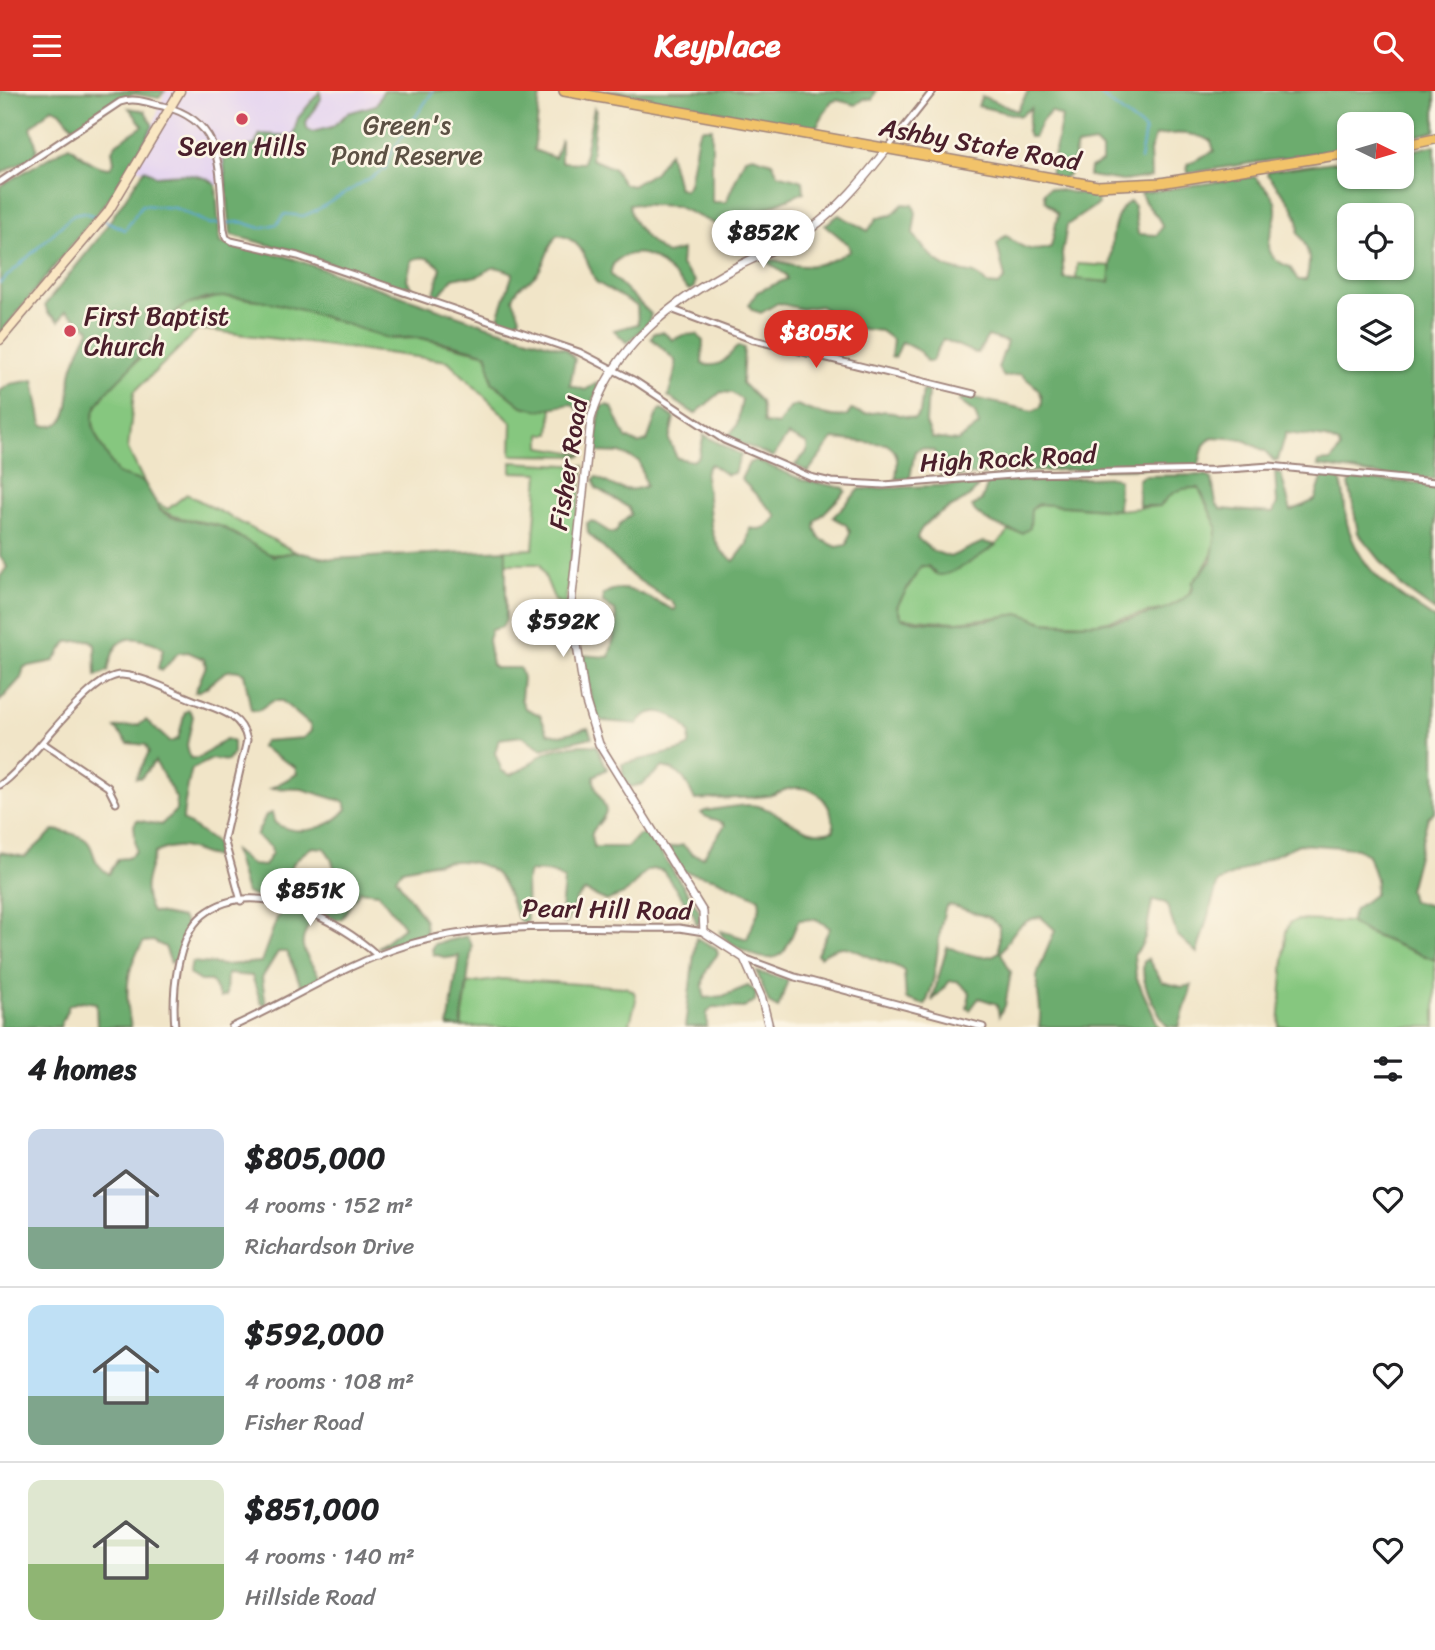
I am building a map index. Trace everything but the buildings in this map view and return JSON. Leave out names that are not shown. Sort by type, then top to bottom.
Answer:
[{"type":"main road","points":[[170,106],[173,91]]},
{"type":"main road","points":[[0,340],[108,212],[132,176],[180,91]]},
{"type":"main road","name":"Ashby State Road","points":[[564,91],[1069,182],[1118,186],[1176,181],[1337,155]]},
{"type":"main road","points":[[1414,143],[1435,139]]},
{"type":"street","points":[[612,368],[632,342],[709,282],[808,231],[851,192],[933,91]]},
{"type":"street","points":[[0,182],[120,101],[138,100],[170,106]]},
{"type":"street","name":"Fisher Road","points":[[170,106],[193,118],[209,133],[216,155],[226,238],[231,241],[298,256],[426,302],[558,344],[612,368],[597,397],[591,419],[584,501],[573,568],[571,607],[580,678],[599,744],[703,912],[704,932]]},
{"type":"street","points":[[671,309],[754,340],[974,394]]},
{"type":"street","name":"High Rock Road","points":[[612,368],[724,440],[814,478],[848,485],[890,485],[1025,474],[1215,470],[1270,466],[1435,482]]},
{"type":"street","points":[[0,785],[43,743],[93,687],[117,675],[132,677],[233,717],[243,727],[247,740],[225,827],[224,844],[241,901]]},
{"type":"street","points":[[43,743],[108,787],[116,803]]},
{"type":"street","points":[[175,1027],[176,980],[192,927],[211,909],[241,901],[276,901],[301,909],[353,936],[378,957]]},
{"type":"street","name":"Pearl Hill Road","points":[[232,1027],[378,957],[434,938],[480,930],[679,928],[704,932],[744,958],[795,977],[983,1027]]},
{"type":"street","points":[[744,958],[762,999],[769,1027]]},
{"type":"shaded area","points":[[165,91],[383,91],[376,105],[348,113],[332,127],[312,132],[306,129],[306,122],[321,99],[320,92],[298,118],[293,136],[258,135],[255,145],[228,150],[225,184],[216,185],[213,181],[156,176],[130,165],[153,126]]},
{"type":"green space","points":[[0,91],[165,91],[159,98],[134,94],[120,98],[78,127],[73,127],[60,111],[52,108],[31,127],[37,149],[34,156],[0,174]]},
{"type":"green space","name":"Green's Pond Reserve","points":[[320,91],[321,99],[306,122],[307,129],[312,132],[332,127],[348,113],[376,105],[383,91],[518,91],[540,95],[534,150],[555,158],[561,139],[561,162],[583,163],[594,108],[596,111],[591,159],[613,168],[624,184],[632,186],[655,172],[669,152],[678,187],[684,190],[689,184],[698,134],[703,128],[712,128],[712,202],[726,202],[745,158],[753,156],[772,162],[778,174],[803,181],[804,192],[750,215],[741,222],[742,228],[761,250],[760,253],[752,255],[715,224],[676,206],[629,204],[637,226],[654,245],[667,254],[682,250],[681,266],[695,281],[694,288],[689,290],[659,262],[642,254],[633,254],[617,260],[611,275],[651,314],[648,324],[627,343],[614,330],[638,324],[637,306],[596,282],[579,246],[566,237],[557,235],[539,271],[515,293],[513,299],[520,317],[516,326],[500,323],[498,318],[513,273],[503,269],[492,268],[477,276],[453,278],[435,300],[433,297],[441,268],[428,258],[412,260],[407,279],[411,288],[405,291],[300,253],[231,235],[223,153],[255,145],[260,134],[293,136],[298,118]]},
{"type":"green space","points":[[605,91],[876,91],[872,100],[864,99],[856,105],[837,100],[831,102],[815,129]]},
{"type":"green space","points":[[1028,91],[1435,91],[1435,131],[1414,137],[1414,112],[1337,112],[1337,150],[1188,173],[1187,164],[1214,151],[1211,141],[1191,134],[1155,136],[1150,151],[1151,177],[1123,181],[1089,176],[1090,168],[1102,162],[1102,150],[1095,143],[1077,146],[1069,174],[1062,179],[1050,175],[1062,117],[1051,111],[1034,137],[1029,137],[1027,131],[1031,108],[1020,116],[978,106],[982,96],[1017,111]]},
{"type":"green space","points":[[129,108],[145,111],[153,126],[118,187],[0,334],[0,186],[69,146],[92,163],[110,168],[114,162],[112,150],[117,143],[143,126]]},
{"type":"green space","points":[[1435,145],[1435,479],[1406,479],[1318,466],[1318,462],[1331,461],[1340,449],[1339,444],[1326,438],[1286,433],[1278,460],[1274,461],[1265,451],[1242,439],[1212,437],[1204,445],[1198,467],[1060,470],[941,477],[934,451],[922,448],[915,451],[910,478],[896,479],[897,459],[891,447],[886,444],[833,439],[808,472],[795,465],[807,452],[807,444],[788,435],[773,457],[731,439],[730,434],[737,425],[742,400],[732,393],[721,392],[695,414],[668,396],[676,369],[675,360],[651,338],[654,333],[663,332],[673,340],[683,335],[697,334],[703,341],[702,364],[719,364],[738,346],[744,348],[742,383],[761,402],[764,423],[778,425],[790,408],[797,405],[834,416],[847,416],[851,410],[865,414],[886,411],[914,419],[920,413],[923,390],[928,391],[926,423],[932,438],[958,441],[979,425],[975,413],[959,401],[965,396],[1033,411],[1041,407],[1042,396],[1033,384],[1020,374],[1004,377],[998,368],[1007,342],[988,336],[978,353],[975,353],[943,339],[932,361],[926,361],[921,352],[902,342],[895,358],[891,356],[893,340],[881,331],[854,328],[820,306],[802,309],[778,303],[761,313],[752,310],[749,305],[757,292],[787,279],[786,275],[766,261],[776,260],[801,266],[830,261],[850,251],[848,244],[825,225],[839,215],[868,231],[877,218],[892,215],[903,204],[913,205],[916,213],[913,233],[934,259],[951,269],[975,274],[987,284],[999,285],[1005,278],[997,244],[1006,235],[1027,248],[1038,250],[1051,247],[1058,214],[1045,201],[1044,193],[1049,188],[1097,197],[1098,204],[1067,225],[1062,254],[1064,278],[1109,282],[1114,227],[1123,208],[1130,201],[1134,206],[1138,234],[1157,235],[1162,227],[1141,193],[1255,177],[1274,199],[1276,209],[1269,245],[1271,253],[1277,261],[1290,267],[1298,280],[1306,280],[1308,255],[1298,233],[1297,217],[1289,201],[1267,174],[1268,171],[1337,162],[1337,189],[1414,189],[1414,150]]},
{"type":"green space","points":[[145,169],[156,176],[196,175],[216,185],[220,243],[282,255],[485,325],[566,349],[575,359],[570,385],[585,390],[597,383],[598,389],[588,414],[571,404],[539,410],[522,406],[492,382],[487,354],[420,338],[388,338],[285,306],[229,297],[204,299],[174,313],[101,399],[93,420],[99,442],[118,474],[144,482],[161,511],[171,517],[220,526],[273,556],[296,552],[331,559],[506,550],[506,620],[502,627],[491,630],[488,640],[492,665],[496,668],[520,668],[523,678],[521,699],[525,708],[540,715],[548,733],[561,735],[588,728],[592,737],[542,749],[522,736],[499,739],[495,753],[502,771],[510,775],[515,773],[554,749],[578,745],[597,746],[607,769],[594,776],[594,781],[606,811],[593,831],[594,847],[627,847],[638,835],[649,835],[699,910],[700,922],[697,925],[693,913],[663,871],[657,869],[647,871],[627,892],[607,901],[585,891],[576,899],[566,924],[560,921],[564,880],[548,872],[529,872],[526,881],[527,921],[524,923],[519,920],[501,880],[492,871],[468,862],[441,862],[403,869],[396,878],[425,920],[426,933],[377,948],[404,927],[378,893],[360,891],[342,918],[337,920],[309,907],[307,902],[328,895],[335,885],[335,871],[324,848],[312,847],[295,861],[289,872],[289,894],[284,898],[256,897],[246,893],[234,851],[252,865],[264,866],[272,853],[271,847],[256,836],[266,815],[272,813],[275,823],[284,828],[303,830],[332,822],[347,809],[345,802],[302,789],[271,788],[297,774],[295,767],[261,747],[264,741],[303,738],[311,731],[310,725],[282,701],[273,701],[257,711],[251,710],[244,673],[236,670],[223,673],[207,687],[195,692],[206,666],[204,659],[188,652],[178,653],[162,671],[158,668],[163,649],[154,643],[134,638],[118,645],[108,671],[96,676],[95,645],[90,640],[67,642],[54,661],[24,667],[21,678],[0,701],[0,577],[7,567],[0,556],[0,391],[11,384],[34,380],[42,425],[53,426],[65,416],[73,366],[90,329],[66,311],[59,321],[48,313],[45,305],[97,240]]},
{"type":"green space","points":[[1077,264],[1111,266],[1110,282],[1076,281]]},
{"type":"green space","points":[[222,296],[278,302],[392,339],[420,338],[487,354],[492,382],[539,410],[552,406],[550,434],[541,434],[541,447],[583,454],[511,455],[512,423],[448,361],[199,329],[134,392],[128,449],[144,482],[122,477],[111,466],[101,447],[92,412],[112,385],[139,359],[161,327],[183,306]]},
{"type":"green space","points":[[601,406],[612,407],[626,438],[638,444],[647,441],[661,409],[674,418],[669,440],[677,458],[693,461],[699,456],[704,435],[741,455],[734,473],[727,475],[711,464],[705,476],[715,539],[725,555],[734,561],[747,544],[750,528],[765,527],[777,516],[741,479],[749,463],[756,460],[803,480],[844,488],[846,491],[816,521],[815,528],[820,539],[837,547],[847,545],[850,531],[833,517],[860,489],[979,484],[968,497],[929,521],[917,538],[933,551],[950,557],[983,542],[996,545],[949,573],[936,574],[928,566],[921,566],[897,606],[901,618],[922,621],[976,621],[1019,614],[1044,622],[1080,624],[1146,615],[1182,600],[1193,589],[1192,583],[1211,561],[1217,527],[1199,488],[1176,491],[1160,506],[1139,506],[1138,480],[1143,476],[1206,475],[1212,479],[1216,504],[1221,509],[1273,513],[1277,503],[1275,472],[1281,474],[1291,511],[1315,500],[1323,475],[1338,476],[1347,523],[1360,555],[1380,580],[1435,619],[1435,811],[1428,817],[1409,890],[1412,901],[1435,907],[1435,960],[1377,937],[1350,922],[1355,909],[1375,894],[1376,879],[1368,855],[1355,848],[1299,844],[1218,882],[1197,953],[1177,935],[1166,903],[1153,900],[1143,943],[1134,955],[1136,977],[1159,1027],[1039,1027],[1037,977],[1055,930],[1041,917],[1021,925],[1001,953],[1011,972],[1005,1006],[999,1016],[997,1004],[979,998],[970,1010],[967,1008],[970,993],[957,981],[950,981],[932,1001],[947,947],[980,957],[999,952],[999,926],[990,918],[951,905],[946,906],[933,981],[925,1005],[906,999],[904,971],[898,967],[843,947],[820,957],[817,954],[830,928],[816,919],[799,920],[786,948],[778,956],[761,957],[735,945],[722,936],[721,931],[747,939],[760,907],[759,898],[716,879],[682,871],[669,848],[683,845],[692,854],[703,857],[725,825],[701,813],[728,807],[761,807],[812,831],[834,830],[833,821],[823,799],[811,790],[803,788],[791,788],[767,796],[749,798],[695,800],[680,775],[663,767],[642,784],[631,787],[624,780],[622,764],[682,750],[689,746],[690,733],[678,720],[664,713],[650,713],[637,724],[602,721],[594,711],[582,655],[609,657],[617,624],[615,611],[603,603],[603,595],[611,590],[629,590],[674,610],[676,608],[672,602],[632,576],[588,533],[587,523],[592,521],[611,533],[616,532],[620,524],[631,515],[629,508],[596,488],[594,479],[597,477],[626,489],[646,486],[639,461],[620,453],[597,452],[594,446]]},
{"type":"green space","points":[[511,462],[584,466],[565,605],[555,601],[540,564],[506,564],[506,550],[533,549],[539,473],[511,472]]},
{"type":"green space","points":[[1114,477],[1119,480],[1118,510],[1038,504],[1031,510],[1030,528],[1022,533],[987,521],[972,507],[982,500],[988,482]]},
{"type":"green space","points":[[1353,479],[1435,484],[1435,611],[1403,588],[1358,533],[1349,483]]},
{"type":"green space","points":[[1184,487],[1199,488],[1217,527],[1214,551],[1186,598],[1165,609],[1093,624],[1042,622],[1023,614],[956,622],[901,618],[897,606],[921,566],[932,568],[996,545],[1009,531],[1022,533],[1031,510],[1038,504],[1118,510],[1160,506],[1170,494]]},
{"type":"green space","points":[[187,494],[296,552],[269,554],[222,527],[167,513],[152,500],[168,509]]},
{"type":"green space","points":[[189,710],[193,716],[187,745],[190,758],[199,758],[226,739],[233,742],[233,753],[228,761],[212,759],[192,769],[185,802],[183,820],[216,843],[216,857],[187,848],[165,849],[155,853],[147,876],[146,897],[152,912],[182,918],[186,924],[177,959],[171,963],[165,947],[153,941],[144,942],[133,961],[128,983],[131,1027],[97,1027],[96,1003],[82,1001],[69,1005],[60,1027],[0,1027],[0,852],[25,857],[54,830],[71,833],[88,842],[100,867],[109,874],[118,859],[128,858],[136,851],[134,825],[137,820],[161,825],[176,810],[176,798],[155,761],[141,778],[136,778],[149,752],[146,745],[128,743],[115,728],[138,725],[146,720],[170,742],[178,739],[185,712]]},
{"type":"green space","points":[[287,906],[312,921],[303,938],[303,945],[320,978],[302,988],[287,952],[278,952],[262,978],[266,1005],[261,1003],[252,976],[227,974],[226,996],[220,998],[211,981],[200,981],[189,974],[192,962],[224,965],[261,962],[277,918]]},
{"type":"green space","points":[[1290,922],[1350,922],[1377,937],[1435,960],[1435,1027],[1279,1027],[1286,932]]},
{"type":"green space","points":[[467,936],[472,946],[461,1027],[448,1027],[459,956],[447,958],[433,954],[432,948],[434,944]]},
{"type":"green space","points":[[696,938],[716,948],[718,954],[705,975],[705,998],[723,996],[748,986],[756,992],[755,1001],[744,1008],[713,1007],[707,1013],[707,1027],[685,1027]]},
{"type":"green space","points":[[1148,959],[1162,982],[1182,987],[1192,985],[1179,1027],[1167,1026],[1149,995],[1143,969],[1144,961]]},
{"type":"green space","points":[[757,972],[788,980],[778,1008],[769,1003]]},
{"type":"green space","points":[[503,979],[625,987],[634,992],[636,1000],[629,1027],[461,1027],[468,984]]},
{"type":"waterway","points":[[104,220],[125,230],[142,205],[175,208],[210,224],[242,222],[260,228],[277,224],[285,214],[303,216],[385,169],[391,153],[433,91]]},
{"type":"waterway","points":[[1095,91],[1145,130],[1140,160]]},
{"type":"waterway","points":[[0,283],[74,214],[84,212],[99,218]]},
{"type":"place","name":"Seven Hills","points":[[242,119]]},
{"type":"place","name":"First Baptist Church","points":[[70,331]]}]
